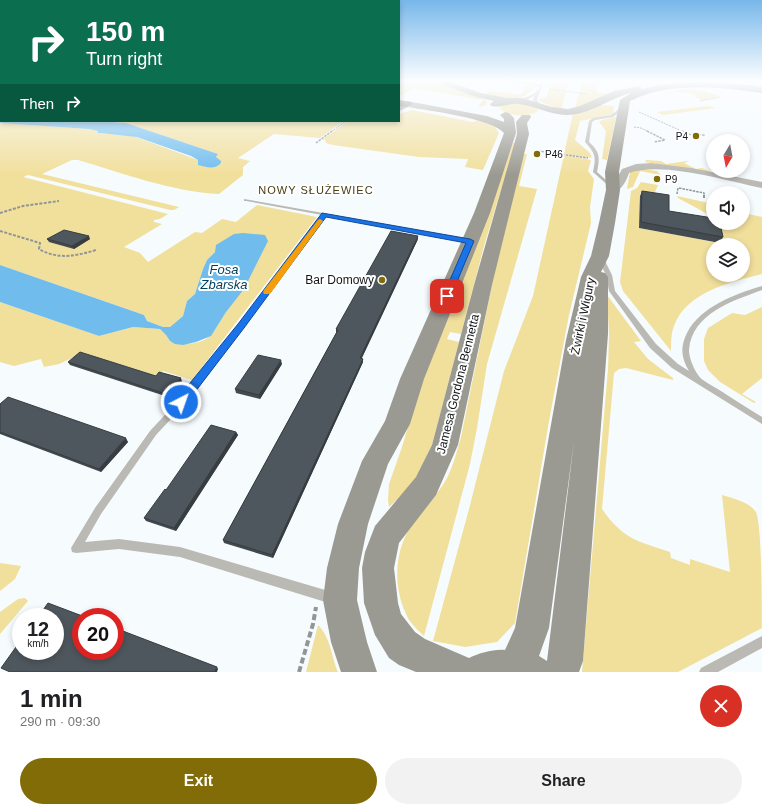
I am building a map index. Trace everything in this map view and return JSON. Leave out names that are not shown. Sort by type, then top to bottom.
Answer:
[{"type":"main road","points":[[453,112],[481,117],[498,122],[504,126],[513,112]]},
{"type":"main road","name":"Jamesa Gordona Bennetta","points":[[360,672],[350,642],[340,600],[340,582],[353,524],[366,483],[375,461],[397,424],[412,379],[482,213],[513,112]]},
{"type":"main road","name":"Jamesa Gordona Bennetta","points":[[459,672],[412,652],[402,645],[387,622],[383,610],[378,568],[386,536],[426,486],[445,445],[483,285],[523,134],[521,122],[515,112]]},
{"type":"main road","name":"Żwirki i Wigury","points":[[565,661],[598,334],[600,256],[613,190],[612,172],[622,112]]},
{"type":"main road","name":"Żwirki i Wigury","points":[[525,670],[577,340],[590,277],[600,256]]},
{"type":"main road","points":[[479,672],[499,668],[525,670]]},
{"type":"street","points":[[613,190],[622,179],[625,171],[641,166],[666,167],[762,185]]},
{"type":"lane","points":[[613,190],[595,172],[598,157],[596,150],[587,142],[590,122],[594,119],[612,116],[616,112]]},
{"type":"lane","points":[[246,200],[470,241]]},
{"type":"lane","points":[[325,215],[190,392],[153,432],[98,511],[76,548],[119,544],[180,552],[300,590],[340,600]]},
{"type":"lane","points":[[600,256],[609,275],[612,291],[653,346],[675,366],[698,379],[762,421]]},
{"type":"lane","points":[[698,379],[686,360],[686,346],[690,332],[699,319],[724,303],[762,288]]},
{"type":"lane","points":[[705,672],[762,642]]},
{"type":"path","points":[[640,112],[691,135],[705,135]]},
{"type":"path","points":[[316,143],[345,122]]},
{"type":"path","points":[[634,127],[641,128],[665,140],[654,142]]},
{"type":"path","points":[[538,151],[593,159]]},
{"type":"path","points":[[677,194],[678,188],[704,193],[704,199]]},
{"type":"path","points":[[0,212],[23,206],[59,200]]},
{"type":"path","points":[[0,231],[34,240],[40,243],[39,248],[47,254],[60,257],[75,256],[96,250]]},
{"type":"shaded area","points":[[424,112],[473,122],[479,120],[494,125],[499,133],[483,170],[465,167],[468,159],[419,157],[333,145],[326,143],[323,139],[347,122],[400,122],[400,114]]},
{"type":"shaded area","points":[[507,112],[535,112],[529,115],[513,115]]},
{"type":"shaded area","points":[[613,112],[613,114],[580,121],[575,140],[590,153],[592,158],[564,154],[573,113]]},
{"type":"shaded area","points":[[658,112],[683,112],[663,115]]},
{"type":"shaded area","points":[[616,117],[607,160],[602,159],[606,131],[599,122]]},
{"type":"shaded area","points":[[112,122],[343,122],[320,138],[274,134],[238,158],[250,161],[243,167],[243,175],[219,194],[184,190],[166,186],[78,160],[72,160],[42,174],[179,207],[174,210],[28,175],[23,177],[168,214],[160,219],[154,220],[154,222],[162,224],[124,247],[140,253],[148,262],[195,232],[202,233],[222,219],[236,222],[257,205],[317,217],[192,380],[163,371],[158,376],[83,353],[59,364],[44,367],[41,359],[14,366],[0,362],[0,302],[99,336],[133,327],[160,329],[170,341],[180,344],[192,344],[208,338],[226,312],[215,252],[207,260],[195,294],[187,301],[183,316],[170,327],[163,327],[147,321],[144,315],[0,265],[0,123],[89,129],[99,131],[98,133],[131,135],[198,160],[217,159],[216,157],[218,154],[126,123]]},
{"type":"shaded area","points":[[513,143],[515,143],[484,246],[461,334],[450,332],[447,339],[459,342],[432,445],[418,475],[404,493],[389,507],[389,484],[416,400]]},
{"type":"shaded area","points":[[523,154],[527,154],[519,186],[537,189],[487,364],[470,464],[424,636],[409,620],[404,609],[398,585],[398,560],[405,537],[411,526],[438,492],[451,470],[461,437],[502,236]]},
{"type":"shaded area","points":[[564,155],[591,160],[588,171],[594,179],[590,207],[591,223],[569,315],[549,421],[515,623],[497,642],[465,647],[433,641],[469,509],[504,371],[533,296]]},
{"type":"shaded area","points":[[646,160],[661,161],[666,164],[689,161],[684,163],[696,169],[702,168],[706,170],[706,172],[645,162]]},
{"type":"shaded area","points":[[642,169],[657,171],[661,175],[640,171],[633,187],[627,189],[630,172]]},
{"type":"shaded area","points":[[641,182],[658,185],[655,192],[650,194],[641,192],[640,195],[647,196],[639,228],[706,241],[706,282],[734,282],[711,290],[688,305],[680,314],[674,326],[671,351],[623,291],[620,282],[631,191],[637,188]]},
{"type":"shaded area","points":[[677,196],[706,202],[706,213],[678,198]]},
{"type":"shaded area","points":[[750,214],[762,217],[762,274],[750,277],[750,238],[719,238],[719,230],[750,230]]},
{"type":"shaded area","points":[[607,295],[641,341],[634,342],[648,359],[673,378],[673,380],[626,368],[619,369],[614,373],[602,509],[624,533],[648,545],[670,552],[671,558],[690,565],[690,559],[730,572],[722,495],[749,505],[756,512],[758,520],[761,567],[762,628],[678,672],[582,672],[608,369],[609,335]]},
{"type":"shaded area","points":[[762,307],[762,378],[742,394],[756,402],[754,403],[720,382],[708,370],[704,361],[704,339],[708,328],[732,313],[745,315]]},
{"type":"shaded area","points":[[0,563],[21,566],[15,579],[0,591]]},
{"type":"shaded area","points":[[25,598],[28,601],[22,608],[12,608],[12,620],[0,634],[0,612],[18,599]]},
{"type":"shaded area","points":[[318,625],[326,636],[338,672],[306,672]]},
{"type":"water","points":[[0,123],[126,123],[218,154],[216,157],[221,161],[221,163],[216,167],[198,165],[198,160],[191,156],[137,137],[98,133],[98,131],[89,129]]},
{"type":"water","name":"Fosa Zbarska","points":[[243,233],[265,235],[268,241],[244,289],[226,312],[211,336],[196,342],[183,345],[175,344],[170,341],[160,329],[133,327],[99,336],[0,302],[0,265],[144,315],[147,321],[163,327],[170,327],[183,316],[187,301],[195,294],[203,269],[207,260],[215,252],[216,245],[234,234]]},
{"type":"building","points":[[642,191],[669,195],[669,211],[706,217],[706,230],[722,230],[723,237],[641,222]]},
{"type":"building","points":[[64,230],[89,236],[72,246],[47,239]]},
{"type":"building","points":[[391,231],[418,236],[360,358],[363,359],[272,555],[223,540],[338,330],[336,329]]},
{"type":"building","points":[[80,352],[156,376],[159,372],[181,378],[166,394],[68,362]]},
{"type":"building","points":[[258,355],[281,360],[259,395],[235,389]]},
{"type":"building","points":[[8,397],[126,438],[99,469],[0,432],[0,404]]},
{"type":"building","points":[[211,425],[236,432],[174,528],[144,518],[165,489],[166,490]]},
{"type":"building","points":[[48,603],[61,608],[44,608]]},
{"type":"building","points":[[64,609],[72,612],[72,660],[124,660],[124,631],[217,667],[214,672],[10,672],[1,668],[12,653],[12,660],[64,660]]},
{"type":"slow traffic","points":[[267,292],[320,221]]},
{"type":"place","name":"P4","points":[[696,136]]},
{"type":"place","name":"P46","points":[[537,154]]},
{"type":"place","name":"P9","points":[[657,179]]},
{"type":"place","name":"Bar Domowy","points":[[382,280]]},
{"type":"district","name":"NOWY SŁUŻEWIEC","points":[[316,190]]},
{"type":"route","points":[[181,402],[325,215],[470,241],[447,296]]}]
